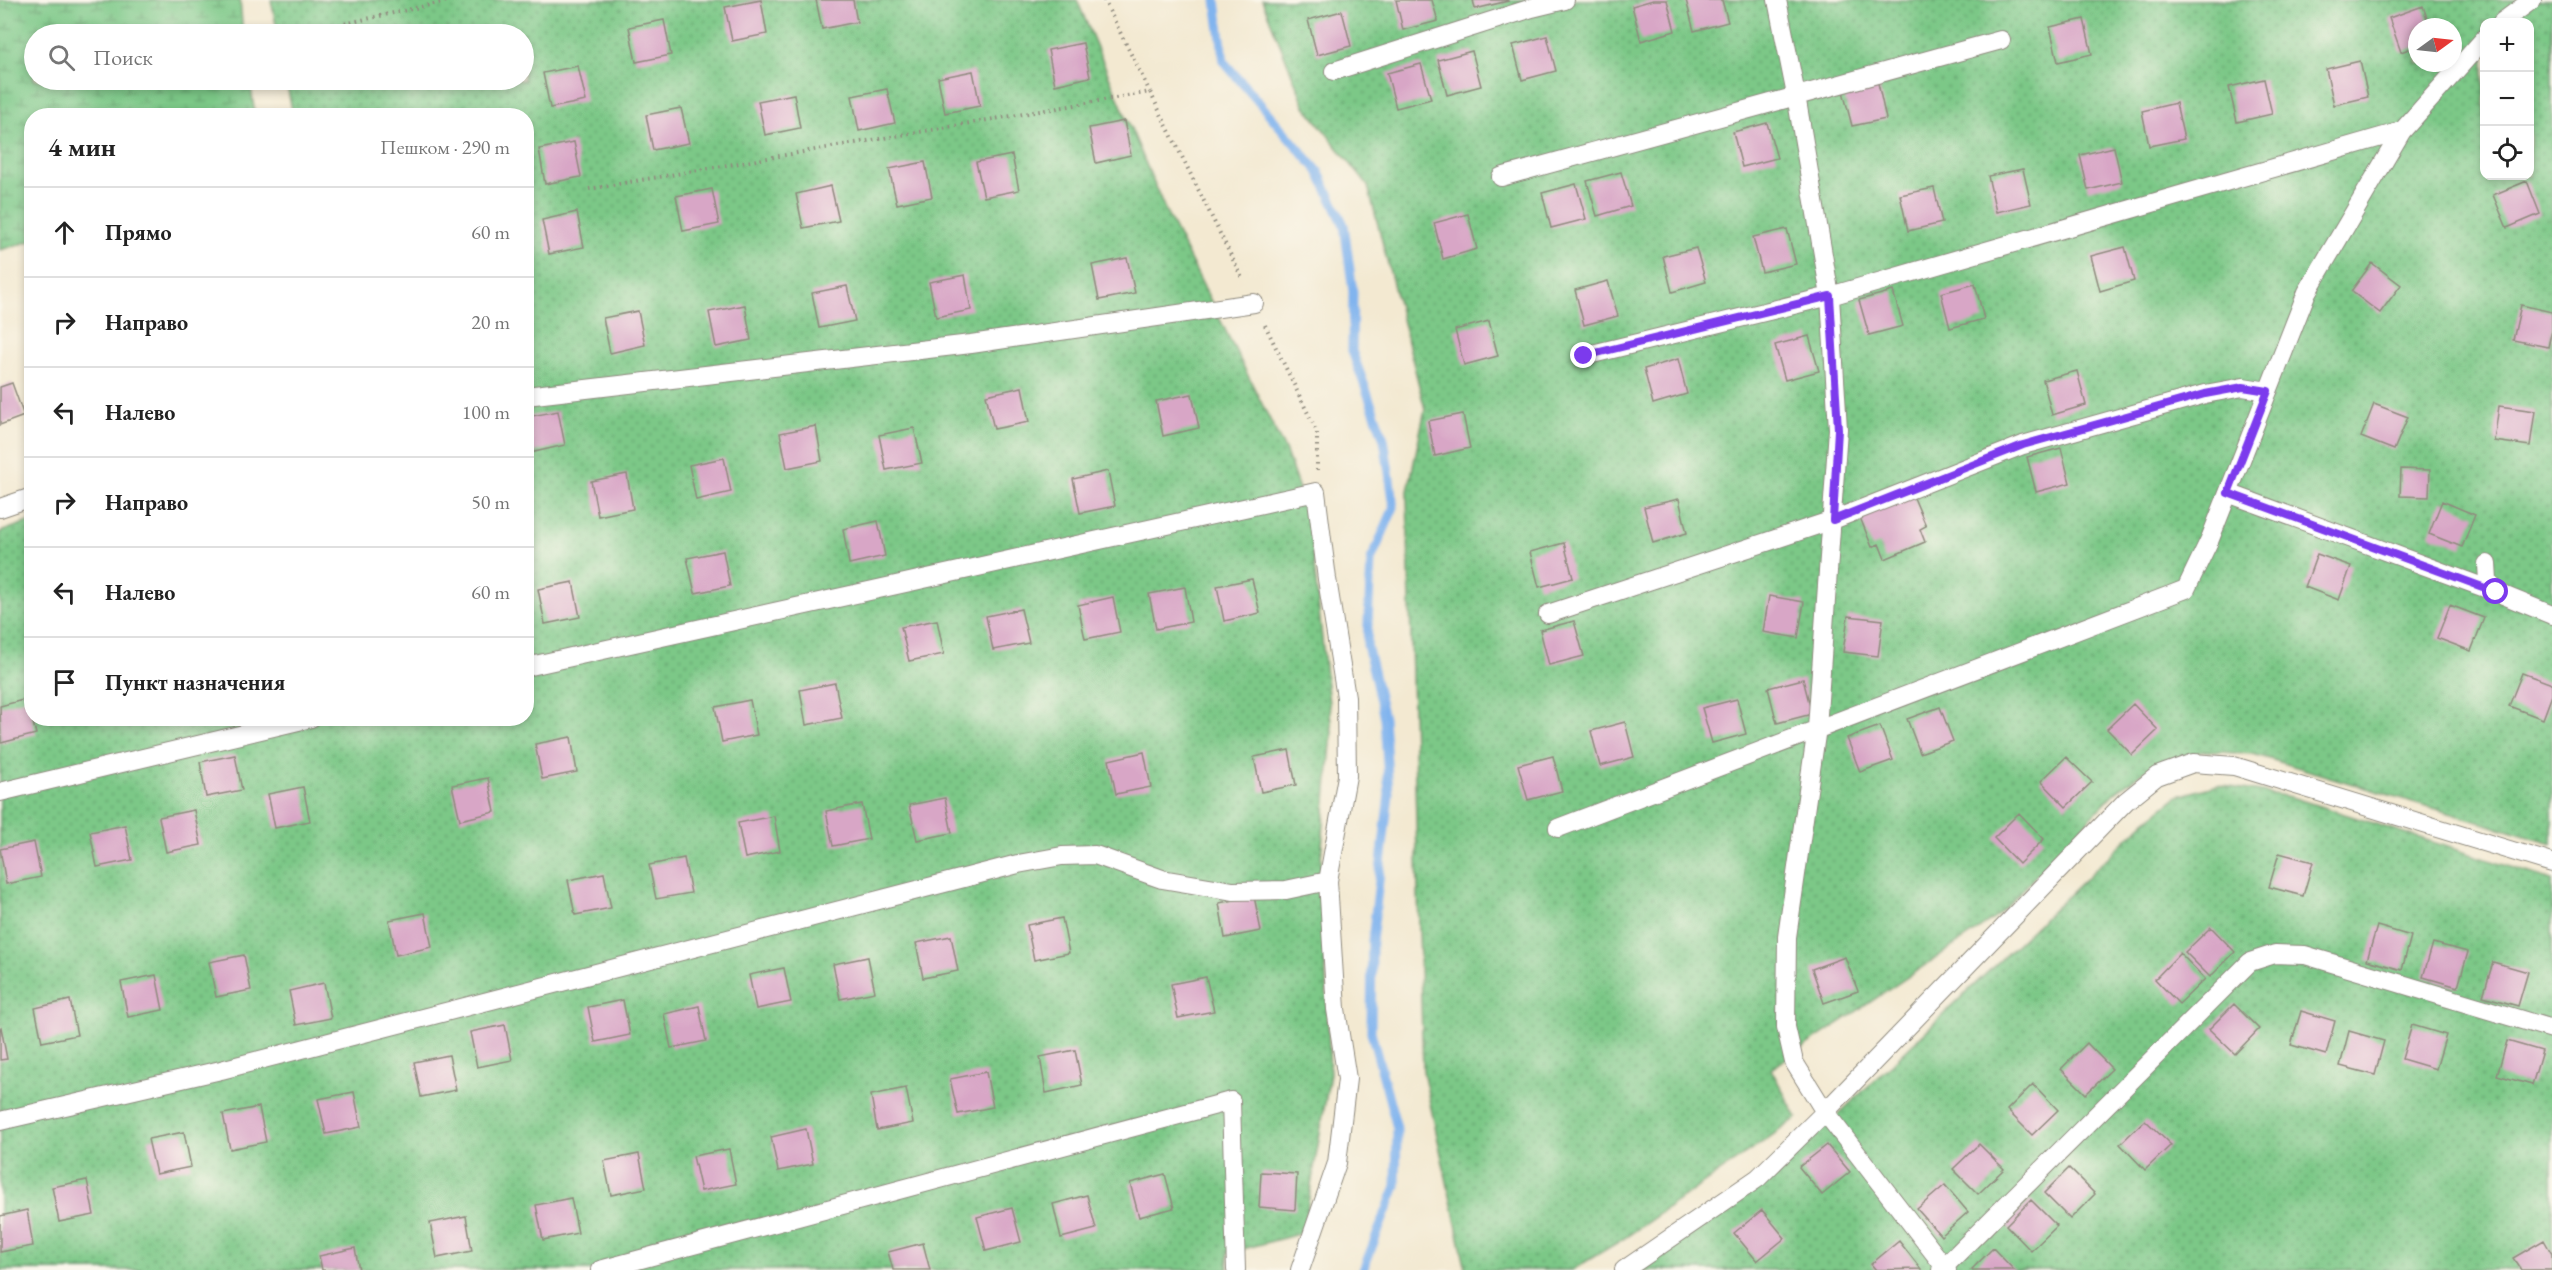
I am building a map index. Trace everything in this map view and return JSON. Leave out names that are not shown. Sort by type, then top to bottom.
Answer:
[{"type":"lane","points":[[1334,71],[1532,8],[1565,0]]},
{"type":"lane","points":[[1777,0],[1796,95],[1830,296],[1838,429],[1817,728],[1787,937],[1786,1027],[1794,1062],[1826,1112],[1944,1269],[2250,962],[2275,954],[2305,955],[2552,1029]]},
{"type":"lane","points":[[2507,18],[2532,0]]},
{"type":"lane","points":[[1501,177],[2001,40]]},
{"type":"lane","points":[[1558,828],[2186,589],[2228,493],[2307,292],[2402,131],[2480,43]]},
{"type":"lane","points":[[1584,356],[1830,296],[2402,131]]},
{"type":"lane","points":[[534,395],[971,344],[1254,303]]},
{"type":"lane","points":[[1548,614],[1833,520],[2023,445],[2205,394],[2243,387],[2268,391]]},
{"type":"lane","points":[[534,665],[1316,492],[1346,697],[1347,776],[1328,881],[1336,1009],[1347,1079],[1337,1163],[1300,1270]]},
{"type":"lane","points":[[2228,493],[2552,615]]},
{"type":"lane","points":[[0,508],[24,500]]},
{"type":"lane","points":[[2487,564],[2488,580],[2496,592]]},
{"type":"lane","points":[[0,792],[277,726]]},
{"type":"lane","points":[[1624,1270],[1758,1178],[1826,1112],[2126,801],[2157,776],[2193,764],[2234,766],[2552,863]]},
{"type":"lane","points":[[0,1121],[232,1067],[1062,856],[1095,855],[1162,879],[1233,891],[1286,890],[1328,881]]},
{"type":"lane","points":[[600,1270],[1231,1101],[1236,1270]]},
{"type":"path","points":[[344,24],[452,0]]},
{"type":"path","points":[[1104,0],[1317,432],[1316,492]]},
{"type":"path","points":[[589,189],[1150,92]]},
{"type":"green space","points":[[0,0],[240,0],[242,24],[24,24],[24,90],[251,90],[254,108],[24,108],[24,243],[0,250]]},
{"type":"green space","points":[[271,0],[1077,0],[1164,207],[1286,452],[1309,518],[1332,732],[1321,858],[1330,1074],[1303,1233],[1228,1253],[1228,1270],[0,1270],[0,532],[24,523],[24,726],[534,726],[534,108],[292,108],[288,90],[534,90],[534,24],[276,24]]},
{"type":"green space","points":[[1262,0],[2552,0],[2552,844],[2253,754],[2203,751],[2150,767],[2114,793],[1998,916],[1771,1069],[1797,1118],[1623,1239],[1572,1270],[1466,1270],[1423,1071],[1407,496],[1425,409],[1368,186],[1305,106]]},
{"type":"green space","points":[[2218,785],[2291,797],[2552,880],[2552,1270],[1635,1270],[1713,1221],[1799,1152],[2146,821],[2178,796]]},
{"type":"building","points":[[761,0],[767,34],[732,41],[725,7]]},
{"type":"building","points":[[816,0],[853,0],[857,22],[822,29]]},
{"type":"building","points":[[1396,0],[1432,0],[1438,21],[1403,30]]},
{"type":"building","points":[[1473,0],[1507,0],[1508,1],[1475,9]]},
{"type":"building","points":[[1653,0],[1667,0],[1675,31],[1641,41],[1632,6]]},
{"type":"building","points":[[1686,0],[1722,0],[1728,22],[1694,31]]},
{"type":"building","points":[[2423,6],[2427,18],[2408,18],[2408,49],[2401,52],[2389,18]]},
{"type":"building","points":[[1342,11],[1351,46],[1317,55],[1308,20]]},
{"type":"building","points":[[2084,19],[2092,54],[2058,62],[2050,27]]},
{"type":"building","points":[[664,20],[671,55],[636,62],[629,27]]},
{"type":"building","points":[[1547,36],[1556,71],[1522,80],[1513,45]]},
{"type":"building","points":[[1083,43],[1090,77],[1055,85],[1048,50]]},
{"type":"building","points":[[1472,51],[1481,86],[1447,95],[1438,60]]},
{"type":"building","points":[[2360,61],[2368,97],[2334,105],[2326,69]]},
{"type":"building","points":[[1421,64],[1431,99],[1396,108],[1387,73]]},
{"type":"building","points":[[578,66],[586,101],[550,108],[543,73]]},
{"type":"building","points":[[973,71],[980,106],[945,113],[938,78]]},
{"type":"building","points":[[2264,79],[2272,114],[2237,122],[2229,87]]},
{"type":"building","points":[[1878,83],[1886,119],[1852,126],[1843,91]]},
{"type":"building","points":[[887,89],[895,123],[859,131],[852,96]]},
{"type":"building","points":[[794,94],[800,128],[765,135],[758,101]]},
{"type":"building","points":[[2176,103],[2184,139],[2149,146],[2142,111]]},
{"type":"building","points":[[681,108],[689,143],[653,150],[646,115]]},
{"type":"building","points":[[1124,121],[1131,155],[1096,163],[1089,128]]},
{"type":"building","points":[[1767,123],[1777,158],[1742,167],[1733,132]]},
{"type":"building","points":[[574,142],[581,177],[545,184],[539,149]]},
{"type":"building","points":[[2114,147],[2122,182],[2088,190],[2080,155]]},
{"type":"building","points":[[1012,155],[1019,190],[984,197],[976,162]]},
{"type":"building","points":[[925,162],[932,197],[897,204],[889,169]]},
{"type":"building","points":[[2023,169],[2031,204],[1996,212],[1988,176]]},
{"type":"building","points":[[1621,172],[1631,206],[1597,216],[1587,181]]},
{"type":"building","points":[[2527,181],[2540,214],[2507,228],[2493,195]]},
{"type":"building","points":[[1576,184],[1586,219],[1551,228],[1542,193]]},
{"type":"building","points":[[831,186],[839,221],[803,228],[796,194]]},
{"type":"building","points":[[1934,188],[1942,223],[1908,231],[1900,195]]},
{"type":"building","points":[[712,189],[719,224],[683,231],[676,196]]},
{"type":"building","points":[[577,212],[584,247],[549,254],[542,220]]},
{"type":"building","points":[[1468,214],[1477,249],[1443,259],[1434,223]]},
{"type":"building","points":[[1787,229],[1796,264],[1762,272],[1753,237]]},
{"type":"building","points":[[2125,247],[2134,281],[2100,291],[2091,256]]},
{"type":"building","points":[[1696,248],[1706,282],[1672,292],[1663,256]]},
{"type":"building","points":[[1127,258],[1135,293],[1099,300],[1092,265]]},
{"type":"building","points":[[2372,263],[2401,285],[2380,313],[2351,291]]},
{"type":"building","points":[[965,275],[971,310],[936,317],[929,282]]},
{"type":"building","points":[[1608,281],[1618,316],[1584,325],[1575,290]]},
{"type":"building","points":[[1975,284],[1984,319],[1950,328],[1941,293]]},
{"type":"building","points":[[847,286],[855,321],[819,328],[812,293]]},
{"type":"building","points":[[1893,291],[1903,326],[1869,335],[1859,300]]},
{"type":"building","points":[[745,305],[751,340],[716,347],[709,312]]},
{"type":"building","points":[[2521,305],[2552,312],[2552,330],[2548,347],[2513,340]]},
{"type":"building","points":[[638,311],[645,345],[610,353],[603,318]]},
{"type":"building","points":[[1489,321],[1498,356],[1464,365],[1455,330]]},
{"type":"building","points":[[1809,336],[1819,371],[1785,380],[1775,345]]},
{"type":"building","points":[[1678,359],[1687,394],[1653,404],[1644,369]]},
{"type":"building","points":[[2077,371],[2086,405],[2052,415],[2043,380]]},
{"type":"building","points":[[12,383],[24,416],[0,425],[0,387]]},
{"type":"building","points":[[1022,387],[1029,422],[994,429],[986,395]]},
{"type":"building","points":[[1192,394],[1199,428],[1163,436],[1156,401]]},
{"type":"building","points":[[2374,404],[2408,417],[2394,450],[2361,437]]},
{"type":"building","points":[[2499,406],[2535,411],[2530,446],[2494,441]]},
{"type":"building","points":[[558,411],[565,445],[534,452],[534,416]]},
{"type":"building","points":[[1463,414],[1470,448],[1435,456],[1428,421]]},
{"type":"building","points":[[816,426],[822,461],[787,468],[780,433]]},
{"type":"building","points":[[914,428],[922,463],[886,470],[879,435]]},
{"type":"building","points":[[2061,448],[2070,483],[2036,492],[2027,457]]},
{"type":"building","points":[[724,458],[731,492],[696,500],[689,465]]},
{"type":"building","points":[[2401,469],[2430,470],[2429,497],[2400,496]]},
{"type":"building","points":[[1108,471],[1115,506],[1080,513],[1073,479]]},
{"type":"building","points":[[627,474],[633,509],[598,516],[591,481]]},
{"type":"building","points":[[1912,493],[1926,526],[1920,529],[1925,542],[1885,559],[1879,544],[1872,547],[1859,515]]},
{"type":"building","points":[[1679,499],[1687,533],[1653,543],[1644,507]]},
{"type":"building","points":[[2442,501],[2475,515],[2462,547],[2429,534]]},
{"type":"building","points":[[878,521],[885,556],[849,564],[843,529]]},
{"type":"building","points":[[1564,543],[1573,578],[1539,587],[1530,552]]},
{"type":"building","points":[[723,551],[730,586],[695,593],[687,558]]},
{"type":"building","points":[[2317,554],[2351,566],[2339,600],[2305,587]]},
{"type":"building","points":[[1252,579],[1260,613],[1224,621],[1217,586]]},
{"type":"building","points":[[573,582],[580,617],[545,624],[538,589]]},
{"type":"building","points":[[1185,587],[1191,622],[1156,629],[1149,594]]},
{"type":"building","points":[[1769,596],[1804,602],[1798,638],[1763,632]]},
{"type":"building","points":[[1113,597],[1120,632],[1085,639],[1078,605]]},
{"type":"building","points":[[2450,605],[2484,618],[2471,651],[2437,638]]},
{"type":"building","points":[[1021,609],[1029,643],[993,650],[986,616]]},
{"type":"building","points":[[1848,616],[1883,620],[1878,656],[1843,652]]},
{"type":"building","points":[[937,620],[944,654],[909,661],[901,627]]},
{"type":"building","points":[[1574,621],[1584,656],[1549,665],[1540,630]]},
{"type":"building","points":[[2522,673],[2552,684],[2552,695],[2543,719],[2509,706]]},
{"type":"building","points":[[1803,679],[1812,714],[1777,723],[1768,688]]},
{"type":"building","points":[[835,683],[842,718],[806,725],[800,690]]},
{"type":"building","points":[[1737,699],[1746,734],[1712,743],[1702,708]]},
{"type":"building","points":[[24,700],[24,726],[34,726],[36,734],[1,743],[0,706]]},
{"type":"building","points":[[750,700],[757,735],[722,742],[715,707]]},
{"type":"building","points":[[2133,704],[2158,730],[2132,755],[2107,729]]},
{"type":"building","points":[[1940,707],[1953,741],[1920,753],[1907,719]]},
{"type":"building","points":[[1625,722],[1634,757],[1600,766],[1591,731]]},
{"type":"building","points":[[1880,726],[1893,760],[1860,772],[1847,738]]},
{"type":"building","points":[[571,737],[577,772],[542,779],[535,744]]},
{"type":"building","points":[[1289,750],[1296,785],[1261,792],[1254,757]]},
{"type":"building","points":[[1144,752],[1151,787],[1116,794],[1109,760]]},
{"type":"building","points":[[235,755],[242,790],[206,797],[200,762]]},
{"type":"building","points":[[1553,756],[1562,791],[1528,800],[1518,765]]},
{"type":"building","points":[[2066,757],[2092,782],[2066,807],[2041,781]]},
{"type":"building","points":[[488,778],[495,812],[460,820],[452,785]]},
{"type":"building","points":[[303,787],[310,821],[275,828],[268,794]]},
{"type":"building","points":[[945,798],[952,833],[917,840],[909,805]]},
{"type":"building","points":[[862,804],[869,839],[833,846],[826,811]]},
{"type":"building","points":[[194,810],[201,845],[166,852],[159,817]]},
{"type":"building","points":[[2019,813],[2044,839],[2019,864],[1994,838]]},
{"type":"building","points":[[774,816],[780,851],[745,858],[738,823]]},
{"type":"building","points":[[125,825],[132,860],[97,867],[90,832]]},
{"type":"building","points":[[34,842],[41,877],[6,884],[0,849]]},
{"type":"building","points":[[2279,853],[2313,862],[2303,896],[2269,887]]},
{"type":"building","points":[[684,858],[691,893],[656,899],[649,865]]},
{"type":"building","points":[[604,873],[611,908],[575,915],[568,880]]},
{"type":"building","points":[[1254,896],[1261,931],[1225,938],[1219,903]]},
{"type":"building","points":[[425,913],[432,947],[396,955],[389,920]]},
{"type":"building","points":[[1062,918],[1069,953],[1034,960],[1027,925]]},
{"type":"building","points":[[2377,926],[2411,936],[2402,970],[2367,960]]},
{"type":"building","points":[[2211,927],[2235,952],[2210,977],[2185,952]]},
{"type":"building","points":[[951,936],[958,971],[923,978],[916,943]]},
{"type":"building","points":[[2433,943],[2468,952],[2458,987],[2423,977]]},
{"type":"building","points":[[2180,953],[2205,979],[2179,1004],[2155,979]]},
{"type":"building","points":[[244,955],[251,990],[216,997],[209,962]]},
{"type":"building","points":[[868,957],[875,992],[840,999],[833,964]]},
{"type":"building","points":[[1845,957],[1858,991],[1824,1003],[1812,969]]},
{"type":"building","points":[[2493,962],[2528,972],[2518,1006],[2483,996]]},
{"type":"building","points":[[784,968],[791,1002],[756,1009],[749,975]]},
{"type":"building","points":[[156,975],[163,1010],[128,1017],[121,982]]},
{"type":"building","points":[[1206,977],[1214,1011],[1178,1018],[1171,984]]},
{"type":"building","points":[[324,983],[331,1018],[296,1025],[289,991]]},
{"type":"building","points":[[70,1000],[77,1035],[42,1042],[35,1008]]},
{"type":"building","points":[[623,1000],[630,1035],[595,1042],[588,1007]]},
{"type":"building","points":[[2234,1004],[2259,1029],[2235,1054],[2209,1029]]},
{"type":"building","points":[[699,1006],[706,1041],[671,1048],[664,1014]]},
{"type":"building","points":[[2301,1011],[2335,1021],[2326,1055],[2291,1045]]},
{"type":"building","points":[[505,1025],[512,1060],[477,1067],[470,1032]]},
{"type":"building","points":[[2412,1025],[2446,1035],[2436,1069],[2402,1059]]},
{"type":"building","points":[[0,1028],[7,1059],[0,1060]]},
{"type":"building","points":[[2349,1031],[2384,1041],[2375,1075],[2340,1066]]},
{"type":"building","points":[[2507,1041],[2542,1051],[2532,1085],[2497,1075]]},
{"type":"building","points":[[2087,1043],[2112,1069],[2086,1094],[2061,1069]]},
{"type":"building","points":[[1075,1050],[1082,1085],[1046,1093],[1040,1057]]},
{"type":"building","points":[[449,1055],[456,1090],[421,1097],[414,1062]]},
{"type":"building","points":[[986,1072],[993,1107],[958,1114],[950,1079]]},
{"type":"building","points":[[2033,1084],[2058,1110],[2032,1135],[2007,1110]]},
{"type":"building","points":[[906,1088],[913,1123],[877,1130],[871,1095]]},
{"type":"building","points":[[354,1092],[361,1127],[326,1134],[318,1099]]},
{"type":"building","points":[[259,1107],[266,1142],[230,1149],[223,1114]]},
{"type":"building","points":[[2145,1120],[2171,1145],[2145,1170],[2120,1144]]},
{"type":"building","points":[[806,1129],[813,1164],[778,1171],[771,1137]]},
{"type":"building","points":[[184,1132],[191,1167],[156,1174],[148,1139]]},
{"type":"building","points":[[1979,1144],[2004,1169],[1978,1194],[1953,1169]]},
{"type":"building","points":[[1827,1145],[1850,1172],[1822,1195],[1799,1167]]},
{"type":"building","points":[[729,1149],[736,1184],[701,1191],[693,1156]]},
{"type":"building","points":[[639,1154],[646,1188],[611,1195],[604,1161]]},
{"type":"building","points":[[2069,1168],[2095,1194],[2070,1219],[2044,1193]]},
{"type":"building","points":[[1261,1172],[1297,1174],[1295,1210],[1259,1207]]},
{"type":"building","points":[[1165,1174],[1174,1208],[1139,1217],[1130,1183]]},
{"type":"building","points":[[87,1180],[94,1215],[59,1222],[52,1187]]},
{"type":"building","points":[[1945,1185],[1968,1212],[1941,1236],[1917,1209]]},
{"type":"building","points":[[1087,1195],[1096,1229],[1061,1238],[1053,1204]]},
{"type":"building","points":[[571,1198],[578,1233],[543,1240],[536,1205]]},
{"type":"building","points":[[2031,1200],[2057,1226],[2031,1251],[2006,1225]]},
{"type":"building","points":[[1012,1208],[1021,1242],[986,1251],[977,1217]]},
{"type":"building","points":[[27,1210],[33,1246],[0,1252],[0,1216]]},
{"type":"building","points":[[1762,1210],[1785,1238],[1757,1261],[1734,1233]]},
{"type":"building","points":[[466,1216],[472,1251],[437,1258],[430,1223]]},
{"type":"building","points":[[2544,1240],[2552,1254],[2552,1270],[2521,1270],[2513,1258]]},
{"type":"building","points":[[1899,1241],[1921,1269],[1876,1270],[1871,1264]]},
{"type":"building","points":[[923,1243],[930,1270],[893,1270],[888,1252]]},
{"type":"building","points":[[355,1248],[359,1270],[322,1270],[319,1256]]},
{"type":"building","points":[[1993,1248],[2014,1270],[1971,1270]]},
{"type":"waterway","points":[[1216,0],[1224,62],[1318,171],[1344,225],[1353,292],[1352,351],[1384,439],[1394,507],[1371,560],[1367,645],[1384,718],[1389,794],[1372,941],[1371,1032],[1397,1128],[1396,1186],[1363,1270]]},
{"type":"route","points":[[1584,356],[1830,296],[1838,429],[1833,520],[2023,445],[2205,394],[2243,387],[2268,391],[2228,493],[2496,592]]}]
